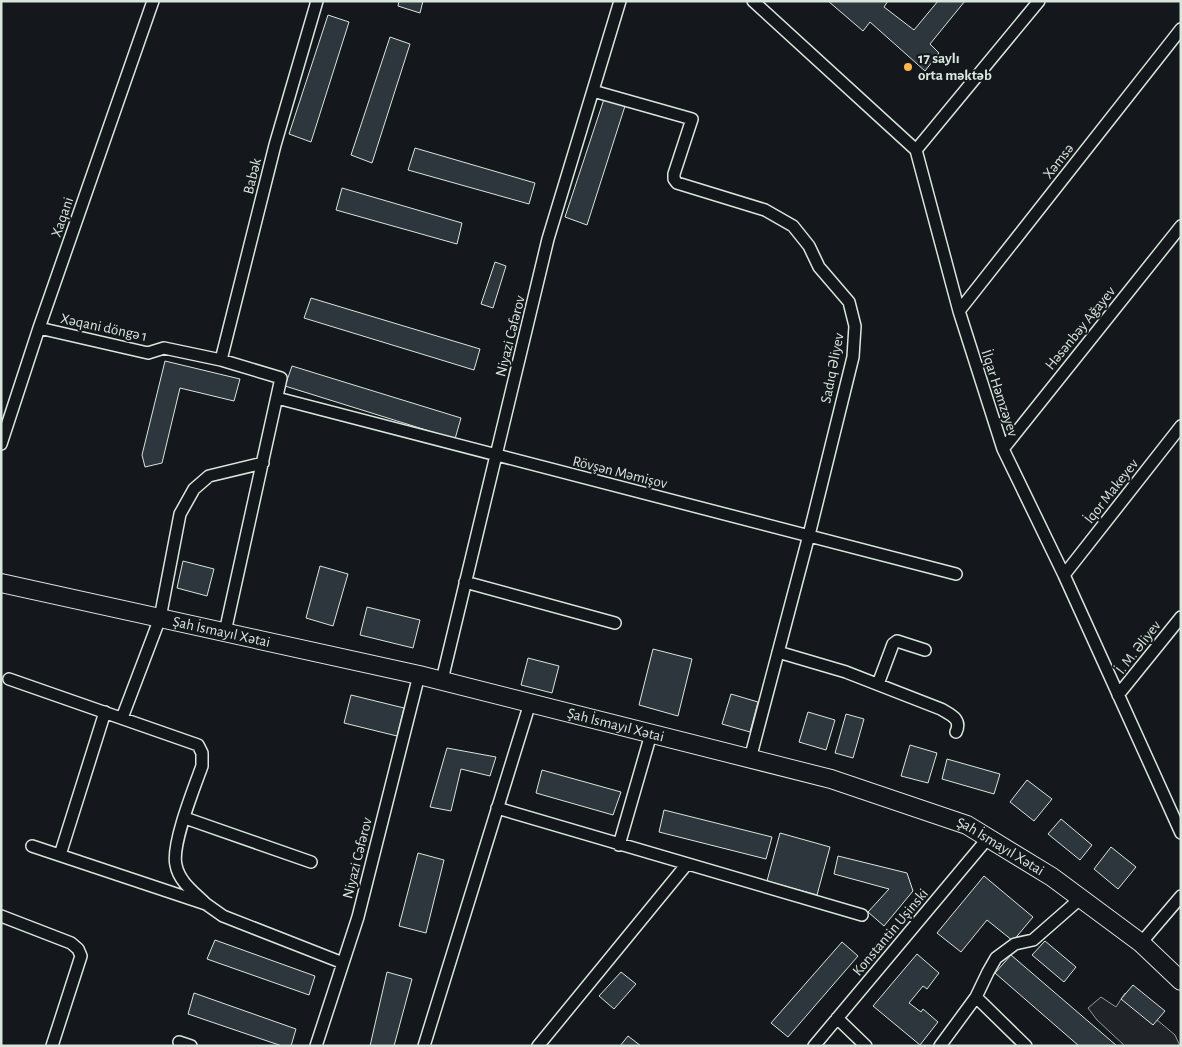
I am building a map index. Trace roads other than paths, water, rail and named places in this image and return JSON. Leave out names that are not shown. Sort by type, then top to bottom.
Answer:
[{"type":"main road","name":"Şah İsmayıl Xətai","points":[[1,582],[442,680],[831,779],[967,825],[1052,876],[1141,943],[1181,981]]},
{"type":"street","name":"Xaqani","points":[[1,444],[39,328],[153,1]]},
{"type":"street","name":"Babək","points":[[221,360],[275,145],[317,1]]},
{"type":"street","name":"Niyazi Cəfərov","points":[[442,680],[548,239],[620,1]]},
{"type":"street","points":[[753,1],[916,150],[1039,1]]},
{"type":"street","name":"Xəmsə","points":[[959,311],[1181,29]]},
{"type":"street","name":"Sadıq Əliyev","points":[[593,91],[692,119],[674,174],[674,179],[677,183],[764,210],[793,226],[809,246],[819,267],[849,302],[855,326],[853,357],[809,535],[750,759]]},
{"type":"street","name":"İlqar Həmzəyev","points":[[916,150],[959,311],[1003,450],[1064,575],[1179,825]]},
{"type":"street","name":"Həsənbəy Ağayev","points":[[1003,450],[1181,226]]},
{"type":"street","name":"Xəqani döngə 1","points":[[39,328],[148,353],[164,348],[221,360],[281,378],[277,398]]},
{"type":"street","points":[[225,632],[277,398]]},
{"type":"street","name":"Rövşən Məmişov","points":[[277,398],[956,574]]},
{"type":"street","name":"İqor Makeyev","points":[[1064,575],[1181,426]]},
{"type":"street","points":[[122,718],[160,618],[180,514],[194,488],[209,476],[263,463]]},
{"type":"street","points":[[465,582],[615,624]]},
{"type":"street","name":"İ. M. Əliyev","points":[[1118,695],[1181,617]]},
{"type":"street","points":[[878,684],[894,644],[897,641],[925,650]]},
{"type":"street","points":[[778,652],[846,672],[953,716],[958,726],[956,732]]},
{"type":"street","name":"Niyazi Cəfərov","points":[[316,1046],[358,917],[418,675]]},
{"type":"street","points":[[9,679],[198,745],[202,753],[202,766],[175,848],[176,866],[185,884],[206,904],[223,916],[343,963]]},
{"type":"street","points":[[424,1046],[530,703]]},
{"type":"street","points":[[60,855],[105,712]]},
{"type":"street","points":[[619,845],[651,734]]},
{"type":"street","points":[[497,808],[862,915]]},
{"type":"street","points":[[185,818],[311,862]]},
{"type":"street","name":"Konstantin Uşinski","points":[[814,1046],[988,838]]},
{"type":"street","points":[[32,846],[206,904]]},
{"type":"street","points":[[538,1046],[686,864]]},
{"type":"street","points":[[1141,943],[1181,896]]},
{"type":"street","points":[[940,1046],[976,997],[996,958],[1015,944],[1033,940],[1081,898]]},
{"type":"street","points":[[1,916],[71,943],[78,949],[81,956],[52,1046]]},
{"type":"street","points":[[976,997],[1026,1046]]},
{"type":"street","points":[[837,1018],[866,1046]]},
{"type":"street","points":[[179,1042],[191,1046]]},
{"type":"place","name":"17 saylı orta məktəb","points":[[908,67]]}]
